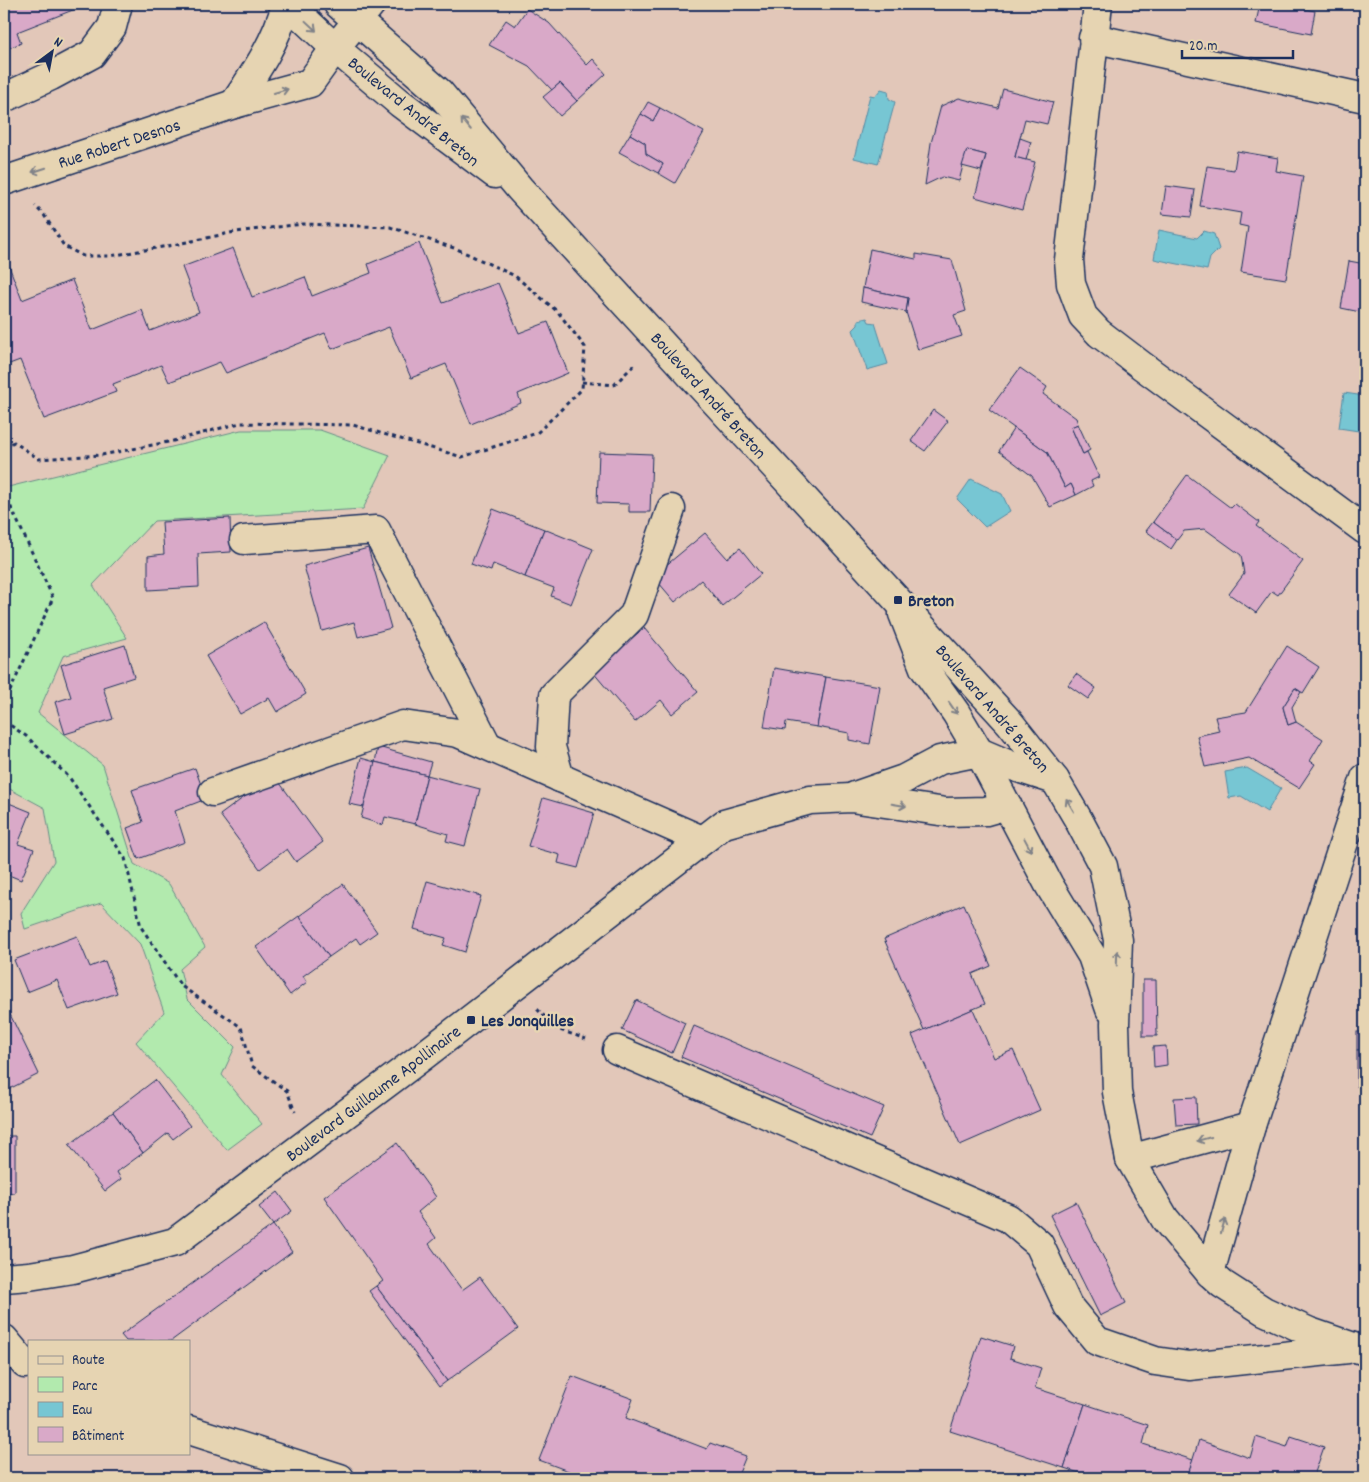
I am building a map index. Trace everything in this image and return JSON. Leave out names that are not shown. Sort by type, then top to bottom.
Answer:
[{"type":"street","points":[[4,98],[92,54],[112,27],[118,4]]},
{"type":"street","points":[[234,104],[263,61],[282,20],[287,4]]},
{"type":"street","name":"Boulevard André Breton","points":[[287,4],[335,48],[414,114],[488,170],[520,189]]},
{"type":"street","name":"Boulevard André Breton","points":[[338,4],[364,13],[440,92],[520,189],[1010,723],[1055,780],[1103,866],[1118,940],[1115,1024],[1117,1092],[1130,1159],[1166,1219],[1210,1273],[1222,1284],[1264,1311],[1310,1332],[1360,1350]]},
{"type":"street","points":[[1098,4],[1069,260],[1071,284],[1083,316],[1099,333],[1141,366],[1365,530]]},
{"type":"street","name":"Boulevard André Breton","points":[[335,48],[364,13]]},
{"type":"street","points":[[1093,38],[1365,98]]},
{"type":"street","name":"Rue Robert Desnos","points":[[6,180],[234,104],[310,83],[335,48]]},
{"type":"street","points":[[560,778],[551,747],[554,695],[634,615],[671,509]]},
{"type":"street","points":[[244,540],[376,530],[487,746]]},
{"type":"street","name":"Boulevard André Breton","points":[[898,600],[924,668],[956,713],[979,752],[1049,885],[1092,956],[1115,1024]]},
{"type":"street","points":[[1007,805],[1012,766],[1010,723]]},
{"type":"street","points":[[212,792],[403,725],[458,733],[702,840]]},
{"type":"street","points":[[979,752],[1012,766],[1055,780]]},
{"type":"street","name":"Boulevard Guillaume Apollinaire","points":[[851,798],[904,779],[940,760],[979,752]]},
{"type":"street","points":[[1210,1273],[1251,1126],[1365,778]]},
{"type":"street","name":"Boulevard Guillaume Apollinaire","points":[[4,1278],[73,1269],[175,1242],[514,986],[724,824],[810,800],[851,798],[946,812],[986,811],[1007,805]]},
{"type":"street","points":[[617,1050],[1008,1218],[1039,1244],[1068,1306],[1097,1341],[1155,1362],[1189,1366],[1360,1350]]},
{"type":"street","points":[[1130,1159],[1251,1126]]},
{"type":"street","points":[[4,1339],[19,1361]]},
{"type":"street","points":[[190,1430],[340,1478]]},
{"type":"path","points":[[4,447],[14,442],[39,458],[102,455],[173,441],[240,423],[353,425],[462,457],[537,433],[582,389],[585,347],[558,312],[515,276],[457,249],[390,226],[303,224],[235,232],[110,256],[83,256],[64,246],[44,215],[6,180]]},
{"type":"path","points":[[582,382],[614,385],[658,339]]},
{"type":"path","points":[[4,492],[53,598],[4,704]]},
{"type":"path","points":[[4,722],[26,736],[69,777],[125,858],[141,927],[181,986],[241,1027],[252,1066],[287,1091],[306,1144]]},
{"type":"path","points":[[514,986],[557,1029],[617,1050]]},
{"type":"green space","points":[[241,430],[320,430],[390,455],[363,509],[154,521],[93,585],[127,638],[63,656],[38,713],[103,765],[134,864],[169,884],[205,947],[180,969],[187,999],[235,1047],[222,1075],[262,1124],[227,1150],[136,1042],[164,1012],[140,944],[101,903],[25,929],[21,913],[54,861],[45,808],[4,786],[4,488]]},
{"type":"water","points":[[881,89],[888,91],[889,99],[895,102],[878,164],[854,158],[870,95],[875,96]]},
{"type":"water","points":[[1159,230],[1197,238],[1204,231],[1214,234],[1219,249],[1210,258],[1207,270],[1154,259]]},
{"type":"water","points":[[867,318],[869,322],[875,323],[888,364],[867,370],[853,330],[858,325],[858,320]]},
{"type":"water","points":[[1344,393],[1365,396],[1365,432],[1339,428]]},
{"type":"water","points":[[971,479],[1002,494],[1010,511],[985,527],[957,499]]},
{"type":"water","points":[[1247,768],[1281,788],[1267,812],[1241,796],[1229,798],[1225,772]]},
{"type":"building","points":[[4,4],[88,4],[17,32],[21,43],[4,50]]},
{"type":"building","points":[[1260,4],[1277,4],[1315,11],[1311,34],[1256,23]]},
{"type":"building","points":[[1277,4],[1301,4],[1300,8]]},
{"type":"building","points":[[527,9],[549,23],[587,65],[593,59],[606,74],[577,101],[560,83],[552,90],[529,66],[489,45],[506,20],[515,26]]},
{"type":"building","points":[[560,83],[577,101],[560,116],[543,97]]},
{"type":"building","points":[[1003,89],[1053,102],[1047,124],[1025,119],[1015,157],[1035,162],[1022,210],[975,197],[986,155],[967,150],[959,181],[942,177],[925,185],[931,143],[941,106],[959,98],[998,108]]},
{"type":"building","points":[[648,102],[660,108],[653,121],[641,114]]},
{"type":"building","points":[[660,108],[704,132],[675,183],[658,173],[663,164],[646,154],[645,143],[630,134],[641,114],[653,121]]},
{"type":"building","points":[[630,134],[645,143],[646,154],[663,164],[658,173],[619,152]]},
{"type":"building","points":[[1020,138],[1031,142],[1026,160],[1015,157]]},
{"type":"building","points":[[967,150],[986,155],[981,171],[962,166]]},
{"type":"building","points":[[1237,151],[1278,158],[1276,171],[1303,176],[1286,279],[1241,272],[1248,227],[1239,225],[1241,213],[1200,206],[1207,166],[1234,170]]},
{"type":"building","points":[[1166,186],[1195,190],[1191,217],[1162,214]]},
{"type":"building","points":[[419,243],[443,303],[498,283],[519,333],[548,322],[568,373],[518,394],[521,403],[471,424],[446,364],[411,378],[389,327],[332,349],[325,333],[226,373],[220,362],[169,382],[161,365],[113,384],[116,392],[44,419],[20,360],[4,366],[4,253],[22,300],[72,280],[92,330],[142,310],[150,331],[199,312],[182,267],[233,248],[252,297],[305,277],[312,296],[371,273],[368,264]]},
{"type":"building","points":[[870,249],[916,259],[916,254],[952,260],[966,311],[954,315],[962,336],[918,350],[906,312],[908,298],[863,288]]},
{"type":"building","points":[[1349,261],[1365,264],[1365,313],[1341,308]]},
{"type":"building","points":[[863,288],[908,298],[906,312],[861,302]]},
{"type":"building","points":[[1365,337],[1365,374],[1359,373]]},
{"type":"building","points":[[1020,368],[1047,387],[1043,394],[1076,418],[1078,424],[1071,427],[1083,454],[1087,452],[1099,477],[1091,481],[1093,486],[1076,495],[1071,484],[1065,488],[1047,452],[989,410]]},
{"type":"building","points":[[933,410],[948,421],[925,451],[911,441]]},
{"type":"building","points":[[1078,424],[1090,450],[1083,454],[1071,427]]},
{"type":"building","points":[[1014,428],[1047,452],[1065,488],[1071,484],[1076,495],[1050,507],[1032,476],[999,451]]},
{"type":"building","points":[[599,452],[652,454],[650,512],[629,512],[629,504],[597,503]]},
{"type":"building","points":[[1187,475],[1231,508],[1235,504],[1259,522],[1256,526],[1303,561],[1278,595],[1272,591],[1256,613],[1229,594],[1244,574],[1241,555],[1205,529],[1184,531],[1177,540],[1153,522]]},
{"type":"building","points":[[493,509],[544,529],[525,577],[493,564],[491,571],[471,564]]},
{"type":"building","points":[[230,518],[231,552],[198,554],[199,587],[148,590],[148,556],[164,554],[162,522]]},
{"type":"building","points":[[1153,522],[1177,540],[1171,549],[1146,531]]},
{"type":"building","points":[[544,529],[593,549],[571,604],[551,596],[554,588],[525,577]]},
{"type":"building","points":[[705,533],[727,558],[740,548],[761,574],[722,606],[701,580],[675,602],[653,576]]},
{"type":"building","points":[[368,548],[391,628],[358,637],[354,622],[322,631],[304,566]]},
{"type":"building","points":[[264,622],[306,694],[277,712],[269,698],[240,714],[206,656]]},
{"type":"building","points":[[644,628],[698,692],[672,714],[661,700],[635,722],[592,671]]},
{"type":"building","points":[[125,645],[134,677],[103,687],[113,719],[65,734],[55,702],[71,697],[61,665]]},
{"type":"building","points":[[1287,646],[1319,667],[1303,693],[1295,688],[1283,707],[1288,725],[1296,722],[1323,739],[1310,761],[1315,764],[1299,788],[1249,758],[1205,767],[1197,736],[1219,731],[1215,717],[1246,712]]},
{"type":"building","points":[[774,668],[826,677],[817,727],[786,722],[785,730],[764,727]]},
{"type":"building","points":[[1076,674],[1096,688],[1088,699],[1068,685]]},
{"type":"building","points":[[826,677],[880,686],[870,744],[849,740],[849,733],[817,727]]},
{"type":"building","points":[[1295,688],[1301,692],[1292,707],[1296,722],[1288,725],[1283,707]]},
{"type":"building","points":[[378,747],[431,762],[427,775],[375,762]]},
{"type":"building","points":[[361,758],[375,762],[364,807],[349,804]]},
{"type":"building","points":[[375,762],[427,775],[415,824],[385,817],[383,825],[361,818]]},
{"type":"building","points":[[195,768],[206,799],[175,811],[185,842],[138,859],[127,828],[143,822],[132,790]]},
{"type":"building","points":[[274,775],[323,842],[296,862],[287,849],[260,869],[220,815]]},
{"type":"building","points":[[427,775],[480,789],[465,846],[446,841],[448,834],[415,824]]},
{"type":"building","points":[[543,798],[594,813],[578,868],[558,863],[560,855],[528,846]]},
{"type":"building","points":[[4,801],[31,812],[18,844],[34,849],[21,880],[4,873]]},
{"type":"building","points":[[427,881],[481,896],[465,952],[443,945],[446,938],[414,929]]},
{"type":"building","points":[[343,884],[377,932],[360,944],[356,938],[329,957],[299,916]]},
{"type":"building","points":[[964,904],[991,966],[972,974],[985,1004],[924,1030],[884,939]]},
{"type":"building","points":[[299,916],[329,957],[303,976],[307,982],[290,995],[256,947]]},
{"type":"building","points":[[77,936],[90,967],[105,961],[117,993],[69,1010],[57,980],[27,992],[14,960]]},
{"type":"building","points":[[1143,980],[1156,980],[1157,1036],[1143,1036]]},
{"type":"building","points":[[636,1000],[685,1023],[672,1053],[622,1030]]},
{"type":"building","points":[[4,1002],[39,1074],[9,1089],[4,1079]]},
{"type":"building","points":[[973,1009],[994,1058],[1013,1050],[1040,1110],[960,1145],[912,1035]]},
{"type":"building","points":[[694,1026],[884,1107],[870,1138],[681,1057]]},
{"type":"building","points":[[1357,1032],[1365,1032],[1365,1050],[1357,1050]]},
{"type":"building","points":[[1166,1046],[1167,1065],[1154,1067],[1153,1047]]},
{"type":"building","points":[[1357,1050],[1365,1050],[1365,1086],[1357,1086]]},
{"type":"building","points":[[155,1080],[190,1126],[173,1139],[168,1133],[143,1153],[113,1112]]},
{"type":"building","points":[[1196,1097],[1197,1124],[1176,1125],[1174,1098]]},
{"type":"building","points":[[113,1112],[143,1153],[117,1172],[121,1179],[105,1191],[69,1145]]},
{"type":"building","points":[[4,1136],[15,1136],[15,1193],[4,1194]]},
{"type":"building","points":[[397,1143],[436,1197],[418,1212],[436,1238],[429,1244],[462,1290],[480,1277],[518,1329],[447,1381],[376,1286],[383,1281],[324,1197]]},
{"type":"building","points":[[278,1192],[292,1211],[273,1225],[259,1207]]},
{"type":"building","points":[[1076,1202],[1126,1303],[1100,1316],[1050,1215]]},
{"type":"building","points":[[273,1225],[292,1252],[172,1340],[125,1340],[121,1335]]},
{"type":"building","points":[[376,1286],[447,1381],[439,1387],[369,1291]]},
{"type":"building","points":[[981,1336],[1013,1346],[1010,1358],[1041,1368],[1035,1388],[1085,1404],[1064,1468],[950,1431]]},
{"type":"building","points":[[572,1376],[633,1399],[626,1418],[707,1449],[710,1443],[746,1456],[739,1473],[753,1478],[587,1478],[539,1460]]},
{"type":"building","points":[[1085,1404],[1148,1425],[1143,1444],[1193,1460],[1187,1478],[1095,1478],[1064,1468]]},
{"type":"building","points":[[1291,1436],[1324,1447],[1313,1478],[1187,1478],[1199,1440],[1250,1458],[1256,1437],[1287,1447]]},
{"type":"place","name":"Breton","points":[[898,600]]},
{"type":"place","name":"Les Jonquilles","points":[[471,1020]]}]
